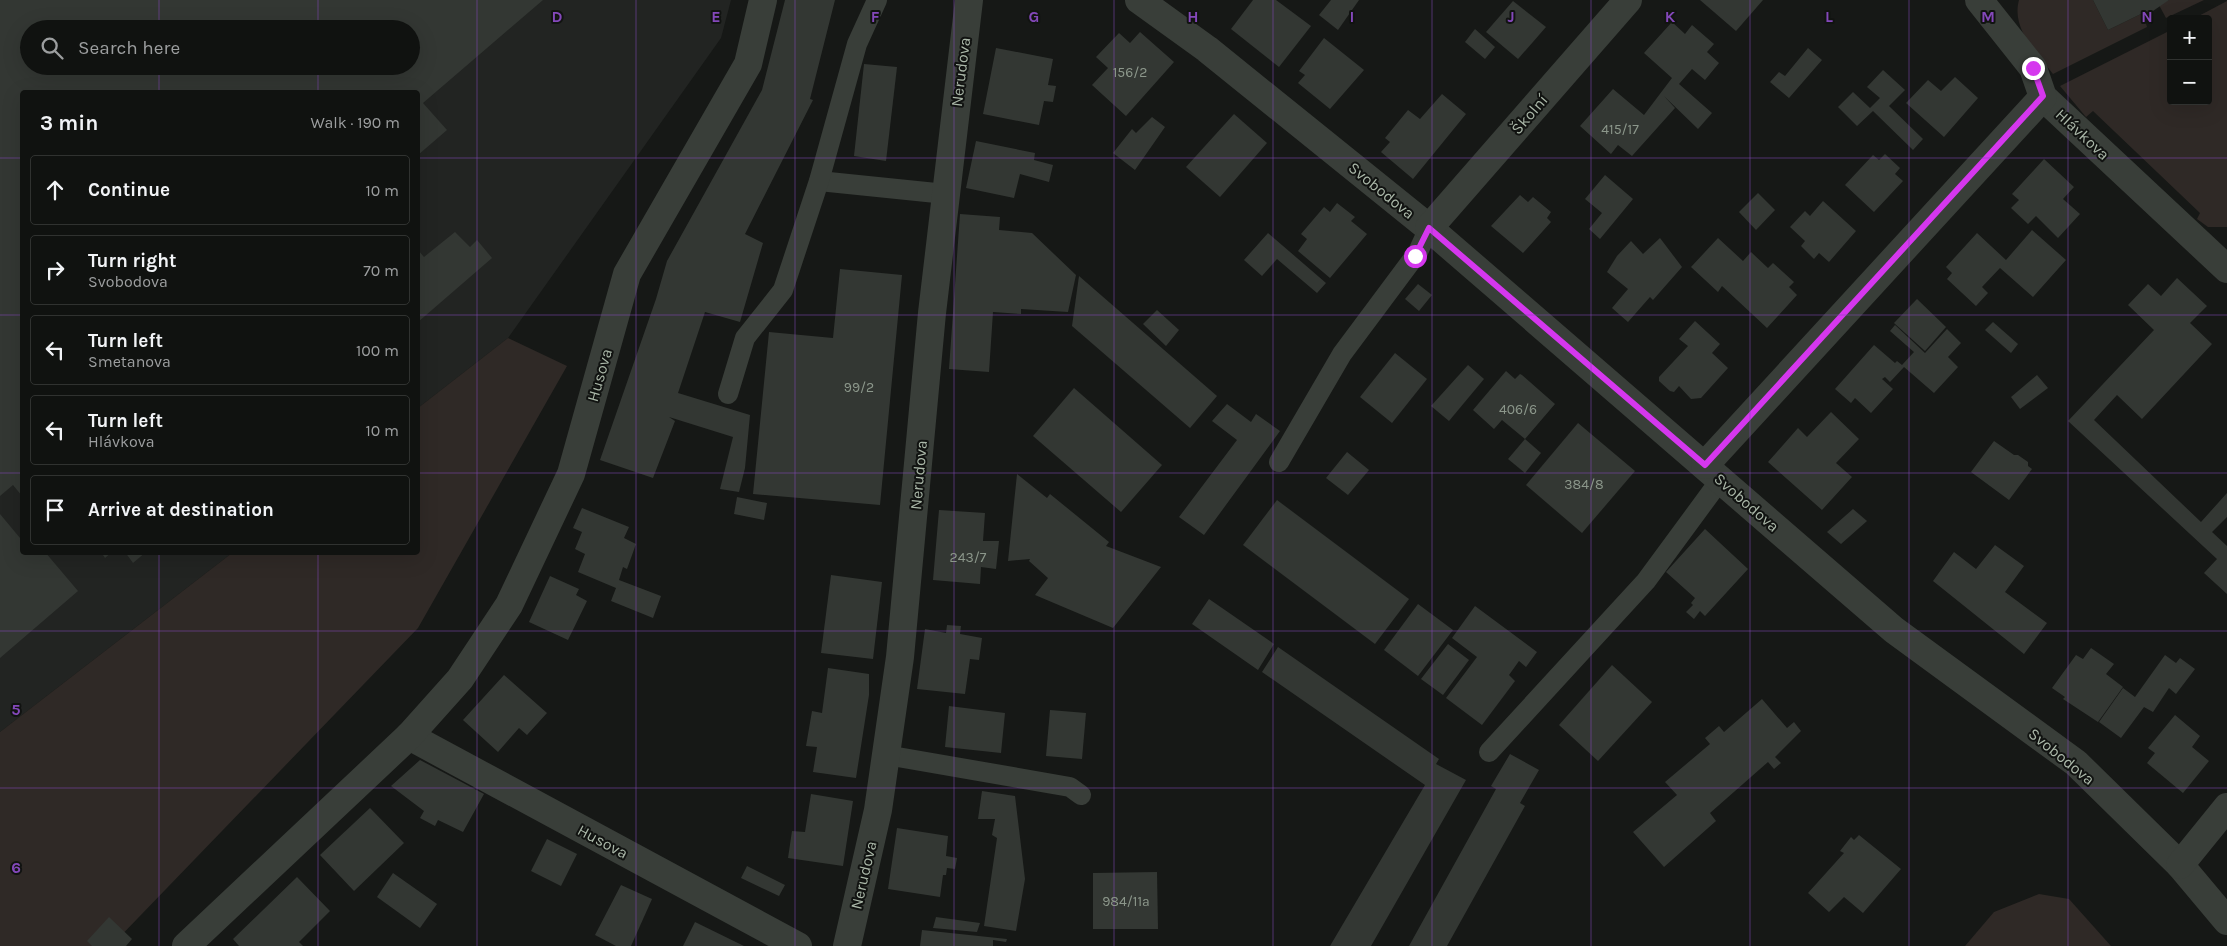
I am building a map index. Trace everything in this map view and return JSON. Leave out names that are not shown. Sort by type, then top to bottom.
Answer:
[{"type":"street","name":"Husova","points":[[186,946],[409,736],[460,679],[509,605],[571,474],[627,274],[748,64],[763,0]]},
{"type":"street","name":"Nerudova","points":[[847,946],[878,810],[900,657],[932,313],[968,0]]},
{"type":"street","name":"Svobodova","points":[[1139,0],[1207,49],[1429,228],[1894,630],[2076,763],[2180,865],[2227,921]]},
{"type":"street","name":"Školní","points":[[1429,228],[1628,0]]},
{"type":"street","name":"Hlávkova","points":[[1979,0],[2033,68],[2043,96],[2221,254]]},
{"type":"street","points":[[1713,472],[2043,96]]},
{"type":"street","name":"Husova","points":[[409,736],[798,946]]},
{"type":"street","points":[[2180,865],[2227,807]]},
{"type":"lane","points":[[728,394],[745,338],[783,290],[819,181],[857,44],[877,0]]},
{"type":"lane","points":[[819,181],[946,194]]},
{"type":"lane","points":[[1279,462],[1342,354],[1418,252],[1429,228]]},
{"type":"lane","points":[[1489,752],[1646,581],[1713,472]]},
{"type":"lane","points":[[886,755],[1070,787],[1081,795]]},
{"type":"shaded area","points":[[0,0],[731,0],[721,38],[508,338],[420,406],[420,90],[20,90],[20,555],[229,555],[0,732]]},
{"type":"shaded area","points":[[2019,0],[2093,0],[2108,30],[2143,13],[2147,27],[2053,74],[2033,49],[2022,31],[2018,11]]},
{"type":"shaded area","points":[[2169,0],[2204,0],[2172,15],[2167,15],[2166,18],[2159,5]]},
{"type":"shaded area","points":[[2227,1],[2227,227],[2208,227],[2197,219],[2200,213],[2093,111],[2086,117],[2060,86],[2167,32],[2167,105],[2212,105],[2212,15],[2201,15]]},
{"type":"shaded area","points":[[508,338],[567,366],[418,628],[111,946],[0,946],[0,732],[229,555],[420,555],[420,406]]},
{"type":"shaded area","points":[[2039,894],[2069,899],[2111,946],[1965,946],[1994,912]]},
{"type":"building","points":[[0,0],[543,0],[423,103],[447,130],[420,153],[420,90],[20,90],[20,494],[13,485],[0,496]]},
{"type":"building","points":[[785,0],[835,0],[810,99],[813,100],[745,234],[763,243],[740,322],[705,312],[678,393],[750,415],[745,468],[739,492],[720,489],[733,437],[669,417],[675,421],[653,478],[600,460],[656,299],[667,261],[762,90]]},
{"type":"building","points":[[1253,0],[1276,0],[1311,26],[1279,67],[1231,29]]},
{"type":"building","points":[[1331,0],[1359,0],[1338,30],[1319,15]]},
{"type":"building","points":[[1700,0],[1763,0],[1736,31]]},
{"type":"building","points":[[2093,0],[2169,0],[2144,16],[2143,13],[2108,30]]},
{"type":"building","points":[[1513,1],[1546,27],[1518,59],[1486,32]]},
{"type":"building","points":[[1672,22],[1685,34],[1692,25],[1714,44],[1707,52],[1719,63],[1705,80],[1692,69],[1679,84],[1712,113],[1698,129],[1664,96],[1675,108],[1632,156],[1618,145],[1611,154],[1580,126],[1613,89],[1644,115],[1672,78],[1644,53]]},
{"type":"building","points":[[1475,29],[1495,47],[1485,59],[1465,42]]},
{"type":"building","points":[[1140,32],[1174,62],[1126,116],[1092,85],[1108,68],[1096,57],[1119,33],[1130,43]]},
{"type":"building","points":[[1324,38],[1364,70],[1330,109],[1298,83],[1305,75],[1299,71]]},
{"type":"building","points":[[996,48],[1053,59],[1048,85],[1056,86],[1053,102],[1044,101],[1039,125],[983,114]]},
{"type":"building","points":[[1808,48],[1822,60],[1789,98],[1770,82],[1779,72],[1785,76]]},
{"type":"building","points":[[864,64],[897,67],[886,161],[854,156]]},
{"type":"building","points":[[1883,70],[1905,90],[1889,106],[1923,139],[1913,150],[1873,111],[1857,126],[1838,107],[1853,92],[1870,108],[1880,98],[1867,87]]},
{"type":"building","points":[[1955,77],[1978,98],[1944,137],[1906,103],[1928,80],[1941,91]]},
{"type":"building","points":[[1442,94],[1466,114],[1413,179],[1381,152],[1390,142],[1385,138],[1408,110],[1420,119]]},
{"type":"building","points":[[1234,114],[1267,143],[1220,197],[1186,167]]},
{"type":"building","points":[[1152,117],[1165,127],[1135,170],[1113,153],[1132,129],[1136,133]]},
{"type":"building","points":[[976,141],[1035,153],[1034,160],[1053,165],[1049,182],[1020,174],[1014,198],[966,188]]},
{"type":"building","points":[[1885,154],[1900,168],[1895,174],[1903,181],[1874,212],[1845,185],[1873,155],[1879,160]]},
{"type":"building","points":[[2044,159],[2074,187],[2063,199],[2080,214],[2058,238],[2036,216],[2028,224],[2011,208],[2019,200],[2012,194]]},
{"type":"building","points":[[1605,175],[1633,199],[1600,239],[1589,229],[1602,213],[1585,199]]},
{"type":"building","points":[[1758,193],[1775,210],[1756,230],[1739,212]]},
{"type":"building","points":[[1520,195],[1528,202],[1533,197],[1551,212],[1547,218],[1551,222],[1523,253],[1491,226]]},
{"type":"building","points":[[1823,201],[1856,231],[1829,262],[1819,253],[1814,259],[1801,246],[1805,241],[1790,227],[1805,211],[1810,216]]},
{"type":"building","points":[[1337,203],[1355,217],[1351,221],[1367,234],[1330,278],[1298,251],[1307,239],[1301,234],[1324,207],[1330,212]]},
{"type":"building","points":[[960,214],[1000,217],[999,230],[1032,233],[1076,275],[1068,312],[1021,309],[1021,314],[993,312],[989,372],[949,369]]},
{"type":"building","points":[[2032,230],[2066,260],[2033,297],[2000,268],[1982,287],[1988,293],[1976,306],[1947,279],[1952,273],[1946,267],[1977,233],[2006,260]]},
{"type":"building","points":[[455,232],[470,247],[477,240],[492,258],[420,320],[420,252],[424,257]]},
{"type":"building","points":[[1268,233],[1326,283],[1317,293],[1277,259],[1262,276],[1244,260]]},
{"type":"building","points":[[1660,238],[1682,267],[1653,300],[1650,297],[1628,322],[1612,308],[1628,289],[1607,272],[1617,256],[1631,241],[1643,254]]},
{"type":"building","points":[[1718,238],[1743,261],[1751,252],[1768,268],[1773,263],[1794,282],[1789,287],[1797,295],[1767,328],[1722,286],[1718,292],[1691,267]]},
{"type":"building","points":[[840,269],[902,275],[880,505],[753,494],[769,332],[833,338]]},
{"type":"building","points":[[1079,276],[1217,396],[1190,428],[1072,326]]},
{"type":"building","points":[[2177,278],[2207,306],[2190,323],[2212,344],[2142,419],[2117,395],[2094,420],[2201,522],[2227,493],[2227,517],[2212,532],[2227,546],[2227,594],[2204,573],[2217,559],[2068,421],[2154,330],[2128,305],[2148,284],[2161,296]]},
{"type":"building","points":[[1418,284],[1432,295],[1419,311],[1405,299]]},
{"type":"building","points":[[1917,299],[1946,327],[1925,351],[1894,323]]},
{"type":"building","points":[[1157,310],[1179,330],[1166,346],[1143,324]]},
{"type":"building","points":[[1695,321],[1720,344],[1712,353],[1728,368],[1701,398],[1691,399],[1679,386],[1674,392],[1670,391],[1659,381],[1659,377],[1688,346],[1679,339]]},
{"type":"building","points":[[1993,322],[2018,344],[2011,353],[1985,330]]},
{"type":"building","points":[[1895,325],[1925,353],[1947,329],[1961,343],[1948,357],[1958,367],[1934,393],[1904,367],[1890,382],[1885,377],[1882,379],[1893,389],[1871,413],[1855,398],[1851,403],[1835,389],[1874,345],[1895,363],[1897,361],[1902,365],[1914,352],[1890,331]]},
{"type":"building","points":[[1395,353],[1427,379],[1392,423],[1360,397]]},
{"type":"building","points":[[1468,365],[1484,379],[1449,421],[1431,406]]},
{"type":"building","points":[[1506,371],[1515,379],[1520,374],[1522,375],[1555,404],[1525,439],[1502,420],[1494,429],[1473,410]]},
{"type":"building","points":[[2037,375],[2048,388],[2020,409],[2011,397]]},
{"type":"building","points":[[1074,388],[1162,465],[1121,512],[1033,436]]},
{"type":"building","points":[[1227,404],[1251,422],[1256,414],[1280,431],[1204,535],[1179,517],[1237,440],[1212,421]]},
{"type":"building","points":[[1831,412],[1859,439],[1836,463],[1852,477],[1822,510],[1768,462],[1798,428],[1807,437]]},
{"type":"building","points":[[1578,423],[1635,471],[1582,533],[1526,485]]},
{"type":"building","points":[[1525,439],[1541,453],[1525,473],[1508,459]]},
{"type":"building","points":[[1994,441],[2028,462],[2028,466],[2032,469],[2009,500],[1971,472]]},
{"type":"building","points":[[1347,452],[1369,470],[1348,495],[1326,478]]},
{"type":"building","points":[[1017,474],[1047,498],[1050,494],[1109,542],[1106,546],[1161,567],[1113,628],[1035,595],[1048,578],[1029,561],[1030,559],[1008,561]]},
{"type":"building","points":[[737,497],[767,503],[764,520],[734,514]]},
{"type":"building","points":[[1277,500],[1409,599],[1375,644],[1243,545]]},
{"type":"building","points":[[582,508],[629,527],[624,538],[636,544],[627,569],[623,567],[619,580],[661,596],[653,618],[611,601],[616,588],[578,572],[585,554],[575,549],[582,532],[573,528]]},
{"type":"building","points":[[1853,509],[1867,521],[1841,544],[1827,532]]},
{"type":"building","points":[[939,510],[985,513],[983,541],[999,541],[996,569],[981,567],[980,584],[933,580]]},
{"type":"building","points":[[0,514],[20,538],[20,555],[48,555],[78,591],[0,658]]},
{"type":"building","points":[[1705,529],[1748,569],[1705,616],[1700,611],[1694,619],[1686,612],[1693,605],[1691,603],[1695,598],[1666,572]]},
{"type":"building","points":[[1995,545],[2024,566],[2005,592],[2047,623],[2024,654],[1933,581],[1954,552],[1976,569]]},
{"type":"building","points":[[127,555],[142,555],[133,563]]},
{"type":"building","points":[[831,575],[882,582],[873,659],[821,653]]},
{"type":"building","points":[[550,576],[579,589],[576,595],[587,601],[568,640],[529,622]]},
{"type":"building","points":[[1209,599],[1274,644],[1258,670],[1192,624]]},
{"type":"building","points":[[1418,604],[1453,630],[1418,676],[1384,650]]},
{"type":"building","points":[[1475,606],[1537,652],[1526,667],[1519,661],[1509,675],[1515,681],[1482,725],[1446,698],[1477,657],[1452,638]]},
{"type":"building","points":[[947,625],[961,626],[960,634],[982,638],[979,660],[970,659],[965,694],[917,689],[925,629],[946,633]]},
{"type":"building","points":[[1448,644],[1469,660],[1443,695],[1421,679]]},
{"type":"building","points":[[1278,647],[1439,759],[1436,764],[1466,780],[1371,946],[1330,946],[1425,785],[1262,672]]},
{"type":"building","points":[[2091,648],[2114,664],[2106,674],[2123,687],[2098,722],[2063,699],[2065,697],[2052,688],[2076,655],[2083,659]]},
{"type":"building","points":[[2165,655],[2176,663],[2180,658],[2195,669],[2176,694],[2169,688],[2153,712],[2144,707],[2121,738],[2099,722],[2123,688],[2135,697]]},
{"type":"building","points":[[1612,665],[1652,702],[1598,761],[1559,725]]},
{"type":"building","points":[[828,668],[869,674],[869,695],[856,778],[813,772],[817,747],[806,746],[812,711],[822,713]]},
{"type":"building","points":[[504,675],[547,713],[527,735],[519,728],[498,752],[463,720]]},
{"type":"building","points":[[1762,699],[1787,728],[1794,722],[1801,731],[1775,757],[1781,763],[1774,769],[1768,762],[1710,813],[1716,821],[1664,867],[1633,832],[1677,795],[1665,782],[1710,744],[1705,738],[1719,726],[1724,732]]},
{"type":"building","points":[[949,706],[1005,713],[1001,753],[945,747]]},
{"type":"building","points":[[1050,710],[1086,713],[1082,759],[1046,756]]},
{"type":"building","points":[[2175,715],[2200,736],[2192,747],[2209,761],[2183,793],[2147,763],[2155,753],[2148,748]]},
{"type":"building","points":[[1510,754],[1539,770],[1520,803],[1525,806],[1447,946],[1409,946],[1496,789],[1491,786]]},
{"type":"building","points":[[420,760],[484,794],[463,832],[438,820],[435,826],[420,818],[424,811],[391,786]]},
{"type":"building","points":[[982,791],[1015,796],[1025,879],[1016,931],[984,926],[997,838],[992,835],[995,819],[978,819]]},
{"type":"building","points":[[811,794],[853,801],[843,866],[788,858],[792,831],[805,832]]},
{"type":"building","points":[[370,808],[404,843],[354,891],[320,855]]},
{"type":"building","points":[[897,828],[948,836],[946,856],[957,858],[955,869],[947,868],[946,875],[943,875],[940,897],[888,889]]},
{"type":"building","points":[[1859,835],[1901,869],[1863,913],[1844,897],[1829,912],[1808,893],[1844,853],[1840,851],[1851,837],[1854,840]]},
{"type":"building","points":[[547,839],[577,854],[561,886],[531,871]]},
{"type":"building","points":[[747,866],[785,885],[779,896],[741,878]]},
{"type":"building","points":[[1157,872],[1158,929],[1093,929],[1093,873]]},
{"type":"building","points":[[393,873],[437,904],[420,928],[377,897]]},
{"type":"building","points":[[297,877],[330,911],[299,942],[303,946],[239,946],[233,939]]},
{"type":"building","points":[[621,885],[652,899],[631,946],[616,946],[595,935]]},
{"type":"building","points":[[109,917],[132,939],[126,946],[92,946],[87,941]]},
{"type":"building","points":[[936,917],[980,923],[977,932],[933,928]]},
{"type":"building","points":[[695,922],[744,946],[683,946]]},
{"type":"building","points":[[922,930],[1007,939],[1006,942],[993,940],[993,946],[920,946]]},
{"type":"route","points":[[1415,256],[1429,228],[1705,465],[2043,96],[2033,68]]}]
